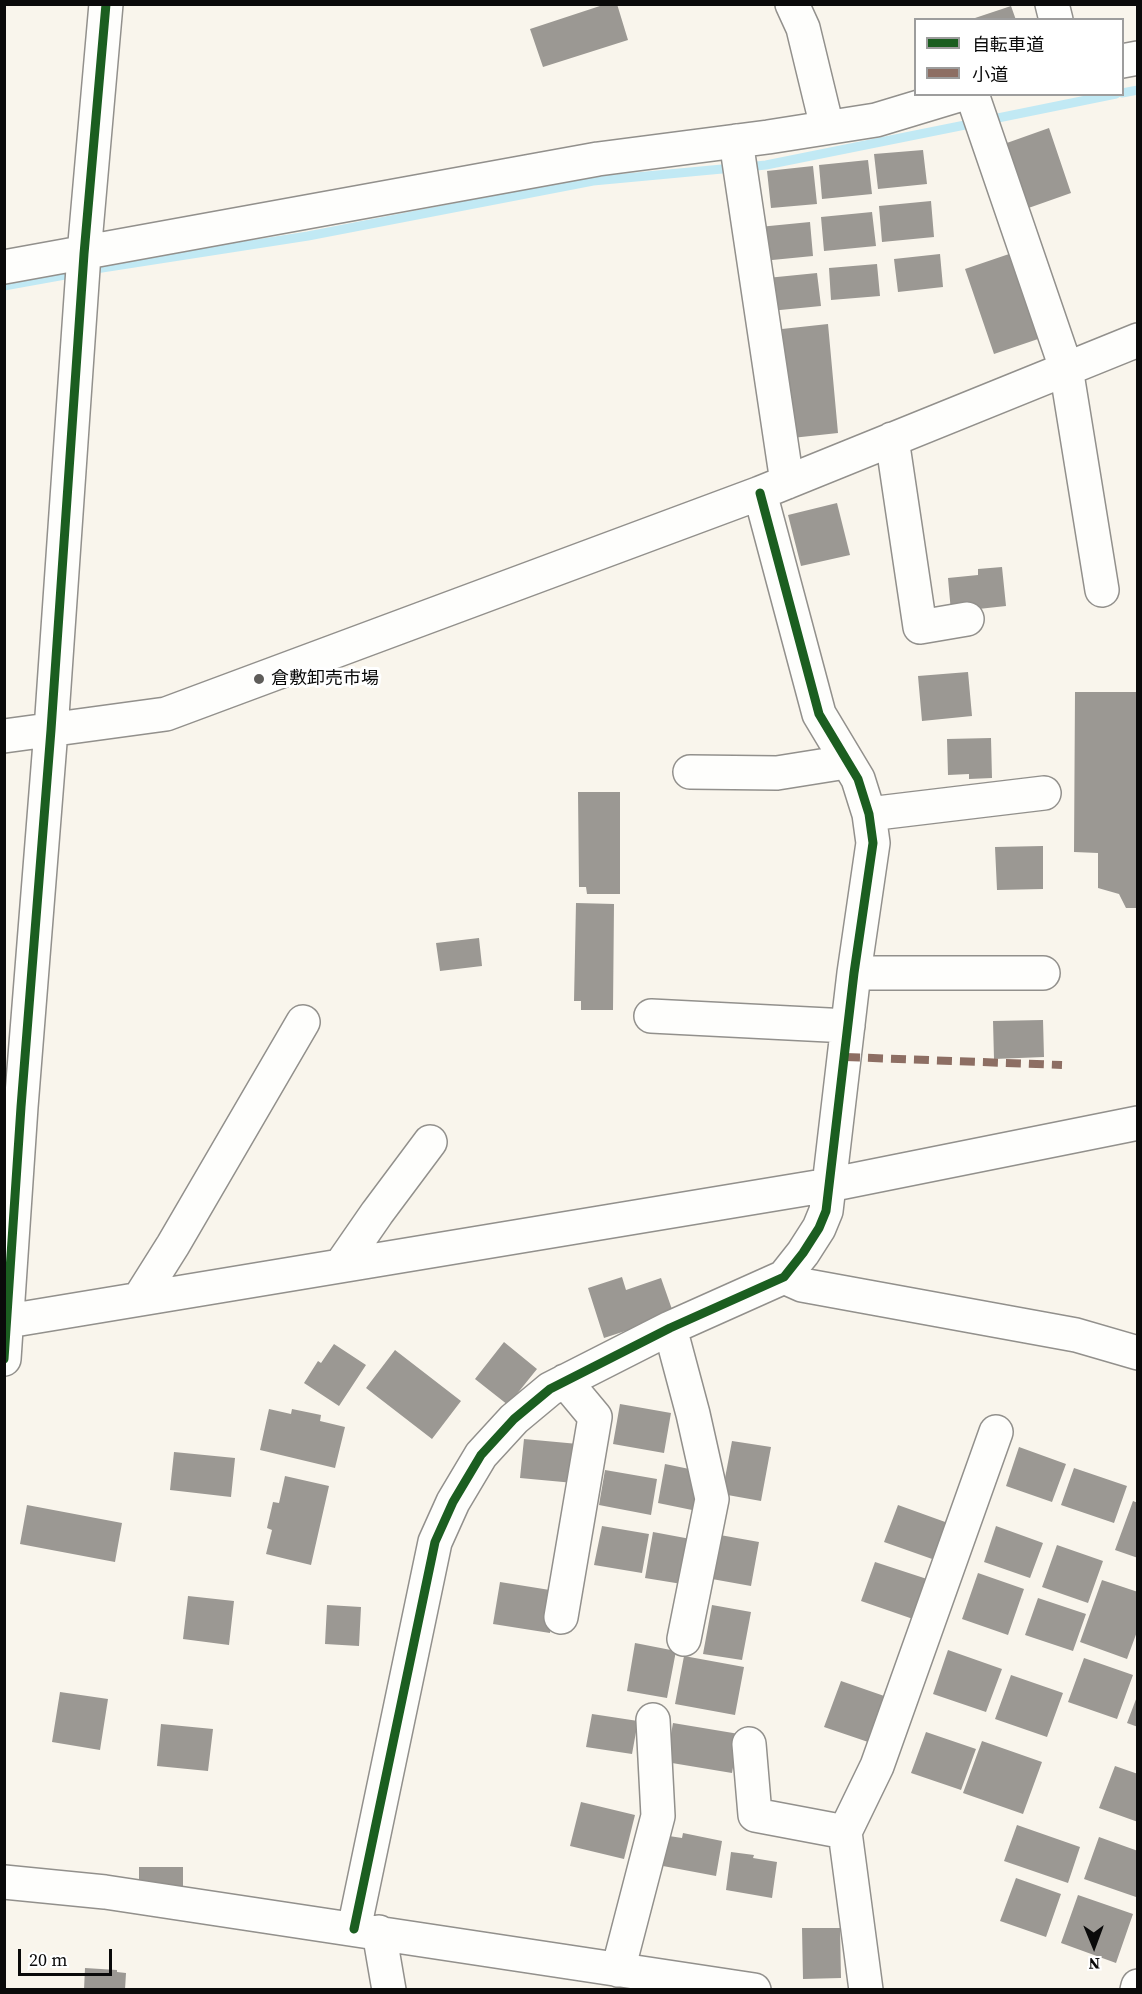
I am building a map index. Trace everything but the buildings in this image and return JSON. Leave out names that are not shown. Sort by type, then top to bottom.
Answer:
[{"type":"street","points":[[4,1359],[84,268],[106,4]]},
{"type":"street","points":[[792,4],[803,28],[827,127]]},
{"type":"street","points":[[4,267],[84,268],[598,159],[876,120],[955,96]]},
{"type":"street","points":[[973,96],[1066,368],[1102,590]]},
{"type":"street","points":[[389,1989],[366,1931],[435,1542],[453,1502],[481,1455],[514,1419],[550,1389],[670,1328],[784,1277],[819,1228],[826,1211],[854,973],[873,843],[869,814],[858,779],[819,714],[773,487],[736,141]]},
{"type":"street","points":[[4,736],[166,714],[773,487],[1137,340]]},
{"type":"street","points":[[892,439],[920,627],[967,619]]},
{"type":"street","points":[[690,772],[777,773],[846,762]]},
{"type":"street","points":[[869,814],[1044,793]]},
{"type":"street","points":[[854,973],[1043,972]]},
{"type":"street","points":[[651,1016],[848,1026]]},
{"type":"street","points":[[139,1299],[303,1022]]},
{"type":"street","points":[[8,1321],[829,1185],[1137,1123]]},
{"type":"street","points":[[341,1265],[429,1142]]},
{"type":"street","points":[[784,1277],[802,1285],[1076,1335],[1137,1353]]},
{"type":"street","points":[[670,1328],[693,1414],[712,1499],[684,1639]]},
{"type":"street","points":[[561,1617],[595,1417],[565,1381]]},
{"type":"street","points":[[866,1989],[845,1832],[877,1766],[996,1432]]},
{"type":"street","points":[[618,1970],[658,1816],[653,1720]]},
{"type":"street","points":[[749,1744],[754,1815],[845,1832]]},
{"type":"street","points":[[4,1882],[105,1892],[366,1931],[573,1977],[618,1970],[754,1989]]},
{"type":"waterway","points":[[1124,93],[1138,90]]},
{"type":"waterway","points":[[988,120],[1106,96]]},
{"type":"waterway","points":[[747,167],[975,123]]},
{"type":"waterway","points":[[89,270],[308,236],[593,181],[733,168]]},
{"type":"waterway","points":[[4,286],[76,273]]},
{"type":"marked path","points":[[845,1057],[1062,1065]]},
{"type":"cycle path","points":[[4,1359],[84,254],[106,4]]},
{"type":"cycle path","points":[[354,1929],[435,1542],[453,1502],[481,1455],[514,1419],[550,1389],[670,1328],[784,1277],[819,1228],[826,1211],[854,973],[873,843],[869,814],[858,779],[819,714],[760,493]]},
{"type":"place","name":"倉敷卸売市場","points":[[259,679]]}]
